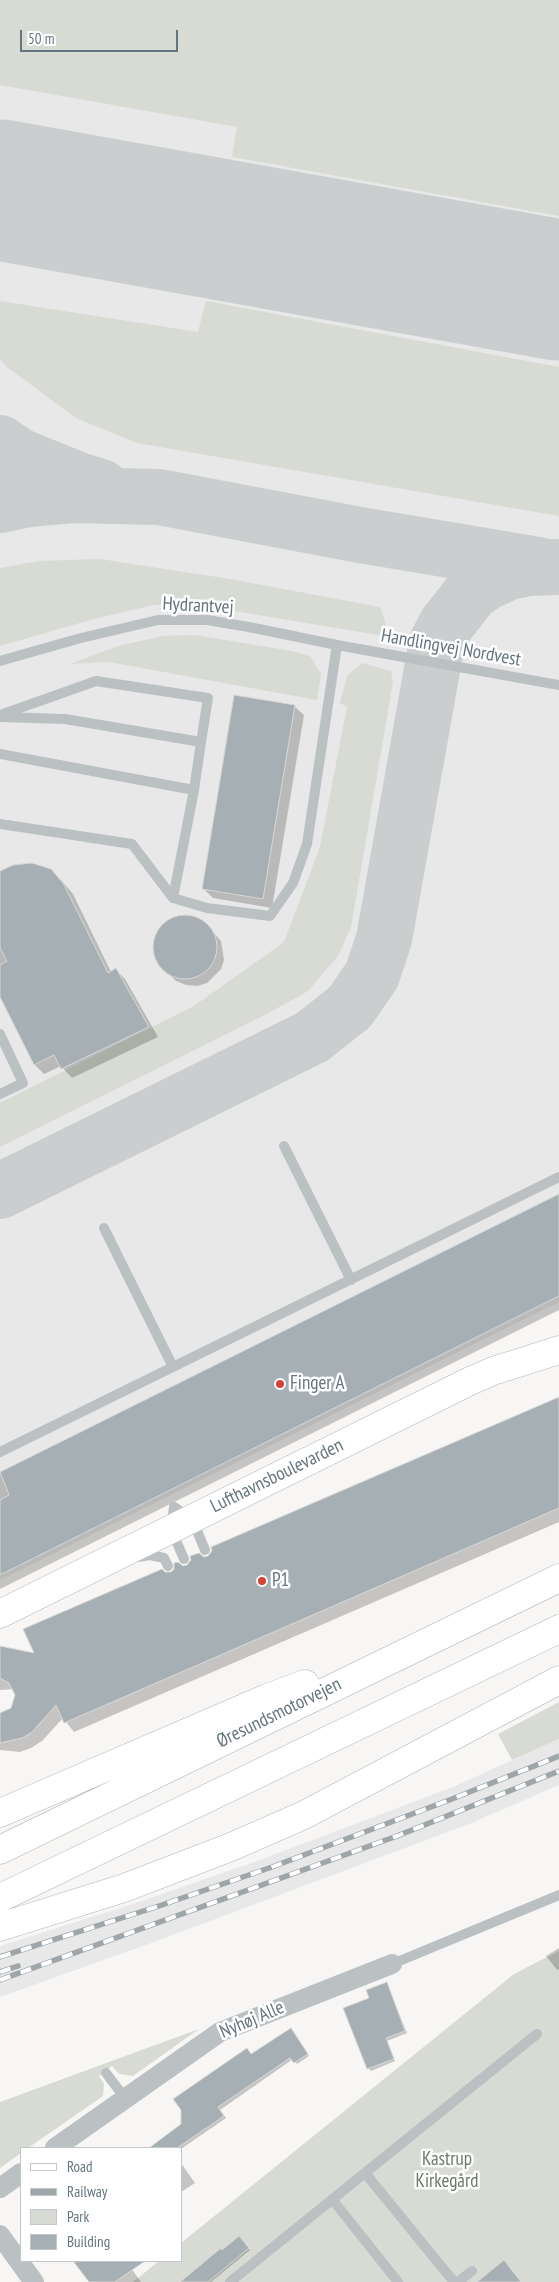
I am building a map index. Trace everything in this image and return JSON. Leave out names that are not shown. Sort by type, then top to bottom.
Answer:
[{"type":"main road","name":"Lufthavnsboulevarden","points":[[0,1614],[74,1577],[179,1518],[479,1358],[559,1331]]},
{"type":"main road","name":"Lufthavnsboulevarden","points":[[0,1593],[179,1518],[493,1371],[559,1350]]},
{"type":"main road","name":"Øresundsmotorvejen","points":[[0,1850],[559,1578]]},
{"type":"main road","points":[[0,1898],[559,1629]]},
{"type":"main road","points":[[0,1813],[266,1698],[438,1636]]},
{"type":"main road","points":[[0,1927],[124,1888],[231,1848],[304,1815],[559,1680]]},
{"type":"street","name":"Nyhøj Alle","points":[[56,2147],[220,2032],[392,1964]]},
{"type":"street","points":[[0,2188],[20,2173]]},
{"type":"street","points":[[0,2235],[34,2282]]},
{"type":"lane","name":"Hydrantvej","points":[[0,661],[81,638],[158,620],[207,620],[249,626],[337,645]]},
{"type":"lane","name":"Handlingvej Nordvest","points":[[337,645],[559,685]]},
{"type":"lane","points":[[0,824],[132,844],[173,898],[207,908],[270,916],[293,882],[307,844],[337,645]]},
{"type":"lane","points":[[0,716],[96,681],[208,698],[194,790],[173,898]]},
{"type":"lane","points":[[0,716],[65,720],[202,742]]},
{"type":"lane","points":[[0,754],[194,790]]},
{"type":"lane","points":[[0,1034],[23,1083],[0,1094]]},
{"type":"lane","points":[[284,1146],[350,1280]]},
{"type":"lane","points":[[0,1452],[559,1177]]},
{"type":"lane","points":[[104,1228],[173,1367]]},
{"type":"lane","points":[[179,1518],[205,1550]]},
{"type":"lane","points":[[179,1518],[184,1559]]},
{"type":"lane","points":[[74,1577],[110,1572],[137,1558],[150,1555],[164,1558],[168,1566]]},
{"type":"lane","points":[[392,1964],[559,1895]]},
{"type":"lane","points":[[230,2282],[537,2034]]},
{"type":"lane","points":[[106,2073],[125,2098]]},
{"type":"lane","points":[[365,2173],[456,2282],[472,2270]]},
{"type":"lane","points":[[332,2200],[398,2282]]},
{"type":"shaded area","points":[[0,0],[559,0],[559,1302],[0,1580]]},
{"type":"shaded area","points":[[559,1739],[559,1785],[469,1824],[154,1942],[0,1997],[0,1946],[136,1903],[257,1861],[453,1787]]},
{"type":"green space","points":[[0,0],[559,0],[559,216],[232,157],[237,127],[0,85]]},
{"type":"green space","points":[[0,301],[198,332],[206,301],[559,367],[559,516],[137,443],[76,418],[7,367],[0,359]]},
{"type":"green space","points":[[100,559],[230,579],[380,607],[390,637],[192,604],[154,605],[97,618],[0,646],[0,568],[39,561]]},
{"type":"green space","points":[[195,635],[292,651],[310,656],[321,674],[317,700],[109,662],[70,664],[118,646],[163,636]]},
{"type":"green space","points":[[362,663],[391,671],[393,682],[351,927],[338,956],[308,991],[267,1014],[0,1147],[0,1103],[194,1006],[284,942],[320,847],[347,707],[340,703],[347,676]]},
{"type":"green space","points":[[559,1702],[559,1739],[512,1760],[498,1734]]},
{"type":"green space","name":"Kastrup Kirkegård","points":[[559,1951],[559,2282],[133,2282],[158,2262],[182,2262],[182,2242],[514,1974]]},
{"type":"green space","points":[[199,2029],[133,2076],[119,2074],[112,2066],[99,2076],[104,2084],[103,2096],[29,2147],[20,2147],[20,2154],[0,2168],[0,2102]]},
{"type":"building","points":[[234,695],[295,705],[263,899],[202,889]]},
{"type":"building","points":[[32,863],[51,869],[63,883],[108,973],[116,968],[149,1027],[61,1069],[54,1055],[34,1065],[0,997],[0,965],[7,961],[0,948],[0,871],[13,865]]},
{"type":"building","points":[[185,915],[197,917],[208,924],[215,935],[217,947],[215,959],[208,970],[197,977],[185,979],[173,977],[162,970],[155,959],[153,947],[155,935],[162,924],[173,917]]},
{"type":"building","name":"Finger A","points":[[559,1194],[559,1296],[0,1575],[0,1500],[9,1495],[0,1472]]},
{"type":"building","name":"P1","points":[[559,1397],[559,1508],[64,1723],[56,1705],[32,1732],[22,1738],[0,1743],[0,1713],[11,1708],[15,1695],[9,1683],[0,1678],[0,1646],[34,1653],[23,1629],[162,1569],[165,1572],[171,1572],[174,1569],[174,1563],[178,1562],[183,1566],[187,1565],[191,1560],[190,1556],[199,1553],[204,1557],[208,1556],[212,1551],[211,1547]]},
{"type":"building","points":[[387,1982],[405,2031],[386,2038],[394,2059],[367,2069],[343,2008],[369,1998],[366,1990]]},
{"type":"building","points":[[291,2028],[308,2054],[294,2063],[290,2058],[218,2107],[224,2116],[178,2147],[150,2147],[181,2124],[181,2110],[173,2099],[247,2048],[251,2054]]},
{"type":"building","points":[[239,2236],[249,2248],[208,2282],[180,2282],[221,2248],[222,2250]]},
{"type":"building","points":[[504,2260],[521,2282],[477,2282]]},
{"type":"building","points":[[74,2262],[144,2262],[115,2282],[89,2282]]},
{"type":"taxiway","points":[[0,443],[19,456],[78,480],[101,487]]},
{"type":"taxiway","points":[[0,505],[28,499],[72,495],[159,497],[360,535],[539,565]]},
{"type":"taxiway","points":[[0,1191],[312,1037],[350,1007],[372,975],[384,939],[437,642],[446,625],[471,593],[487,582],[509,572],[528,568],[556,567]]},
{"type":"runway","points":[[0,190],[559,290]]},
{"type":"railway","points":[[0,1957],[159,1906],[272,1867],[452,1799],[559,1756]]},
{"type":"railway","points":[[0,1980],[397,1836],[559,1771]]},
{"type":"railway","points":[[0,1972],[18,1966]]},
{"type":"place","name":"Finger A","points":[[280,1384]]},
{"type":"place","name":"P1","points":[[262,1581]]}]
